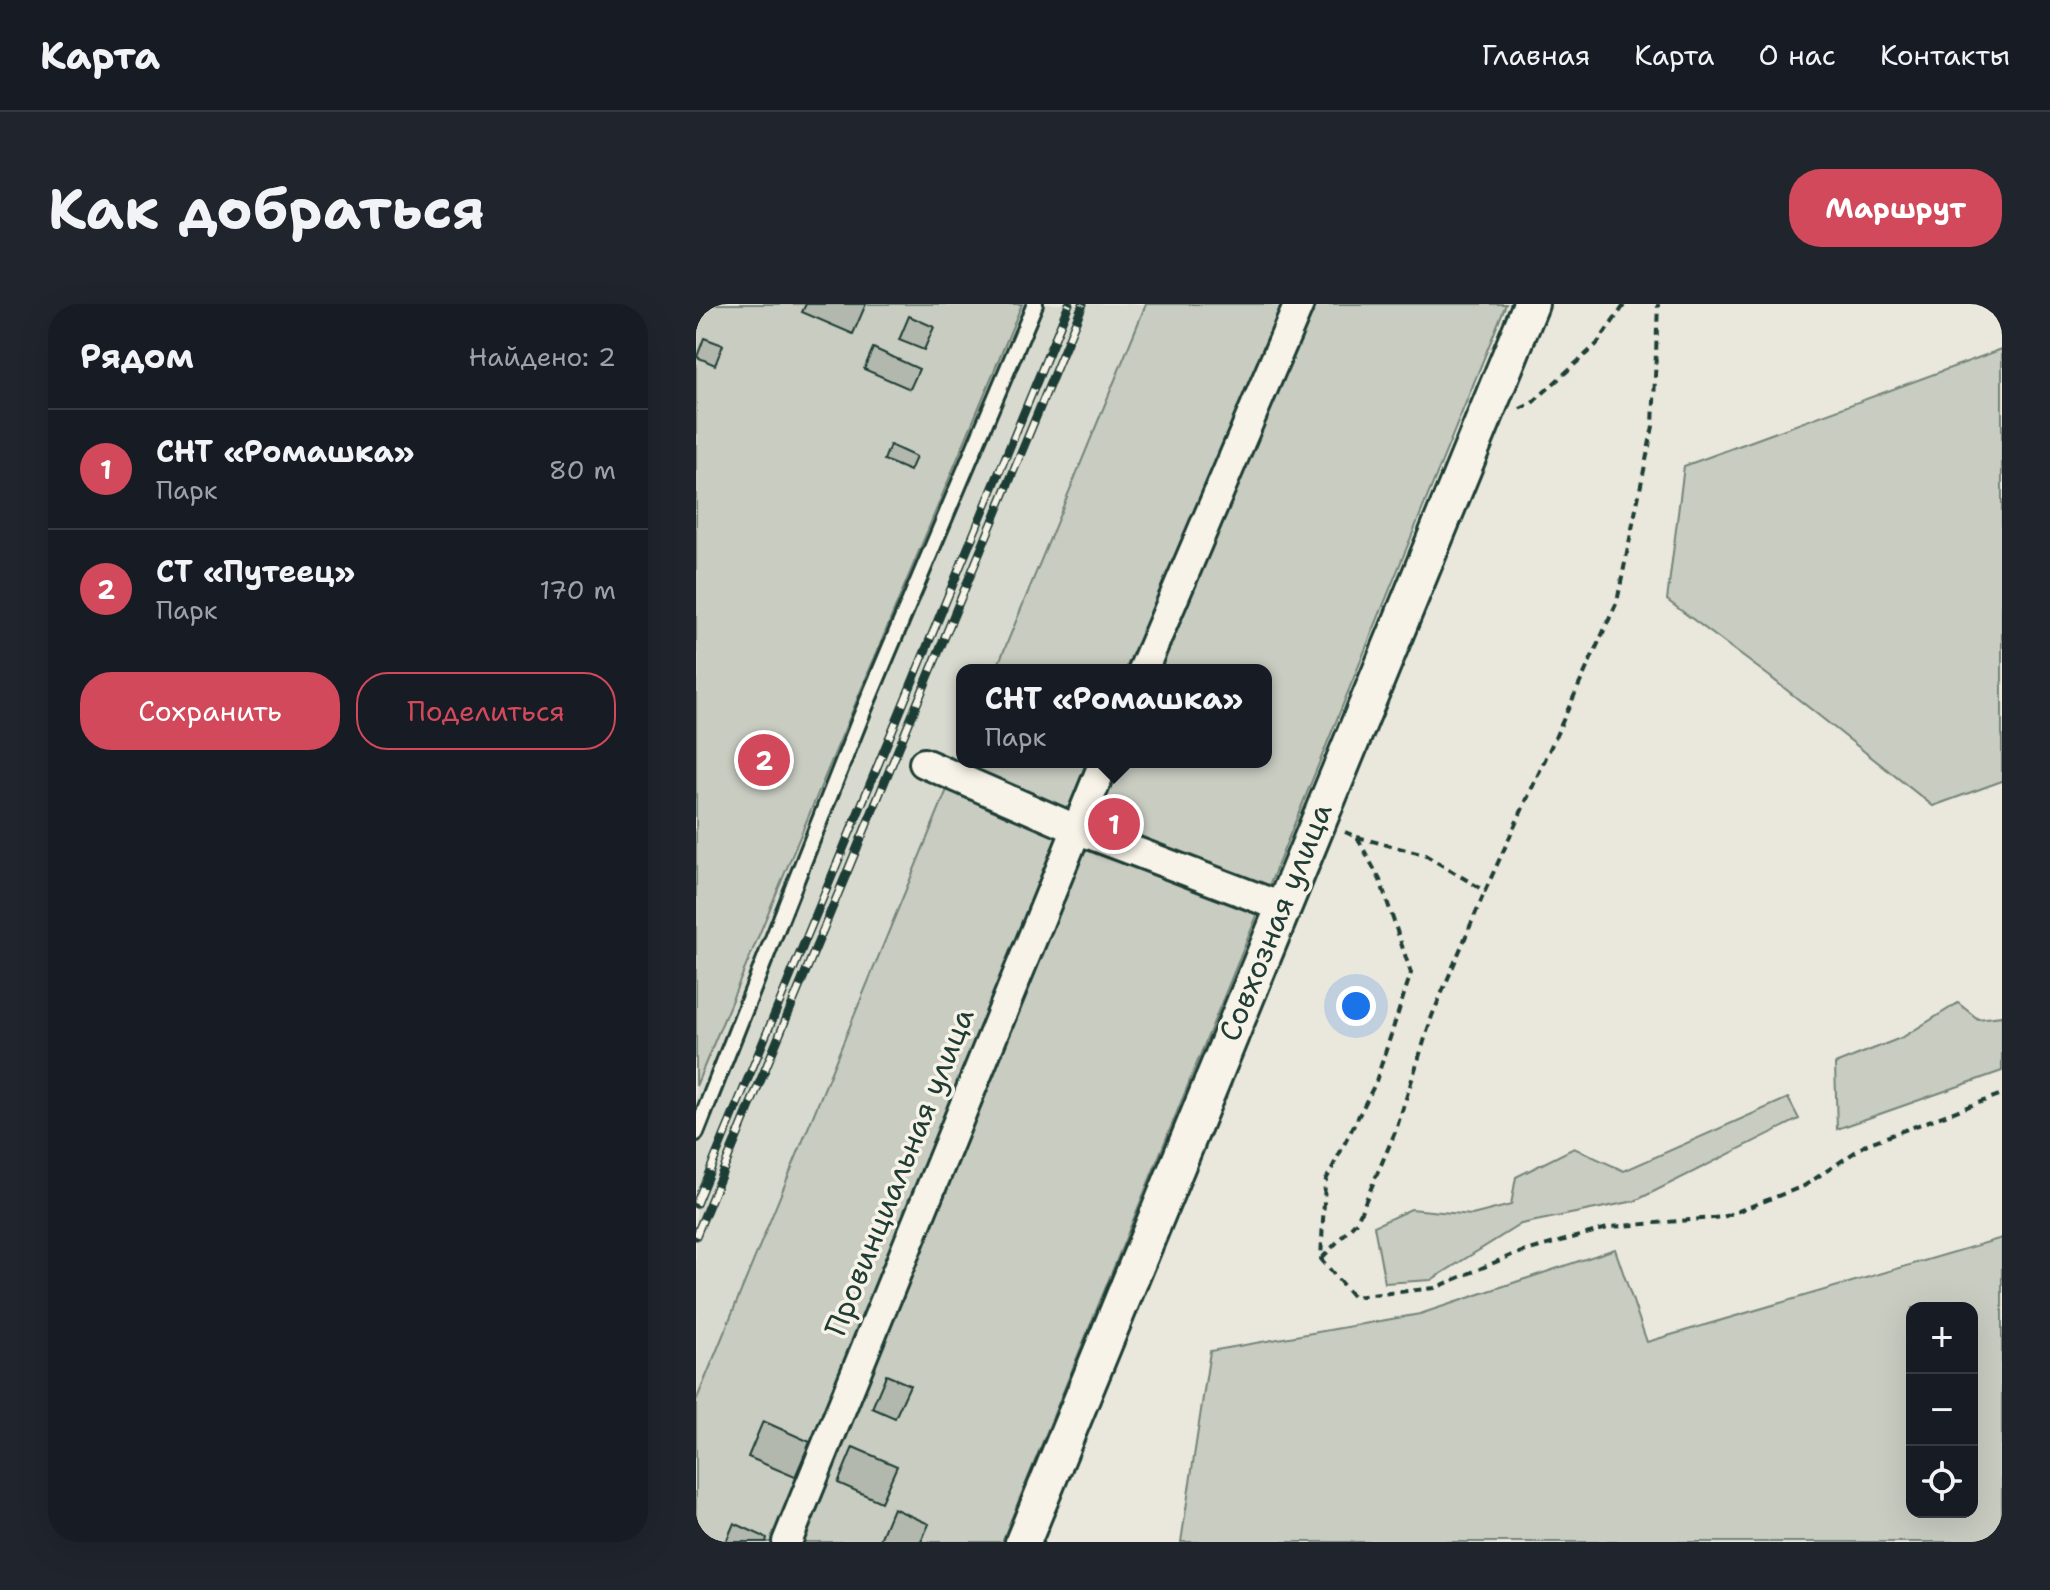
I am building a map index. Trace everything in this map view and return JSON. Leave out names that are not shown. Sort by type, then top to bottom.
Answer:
[{"type":"street","points":[[1146,664],[1299,304]]},
{"type":"street","name":"Совхозная улица","points":[[1023,1542],[1531,304]]},
{"type":"street","points":[[924,763],[1076,829],[1282,907]]},
{"type":"street","name":"Провинциальная улица","points":[[787,1542],[1101,768]]},
{"type":"lane","points":[[696,1133],[860,719],[1035,304]]},
{"type":"path","points":[[1480,424],[1531,404],[1597,344],[1625,304]]},
{"type":"path","points":[[1321,1259],[1357,1221],[1396,1130],[1432,1016],[1485,891],[1617,602],[1653,426],[1658,304]]},
{"type":"path","points":[[1316,822],[1357,837],[1425,855],[1485,891]]},
{"type":"path","points":[[1357,837],[1380,880],[1411,973],[1375,1084],[1325,1182],[1321,1259],[1353,1297],[1435,1288],[1512,1255],[1611,1227],[1723,1217],[1804,1186],[1867,1144],[2002,1094]]},
{"type":"shaded area","points":[[696,304],[1022,304],[696,1086]]},
{"type":"shaded area","points":[[1015,304],[1168,304],[1015,664],[956,664],[956,768],[960,768],[696,1435],[696,1067]]},
{"type":"shaded area","points":[[1146,304],[1506,304],[1002,1542],[696,1542],[696,1401],[956,768],[1272,768],[1272,664],[998,664]]},
{"type":"shaded area","points":[[2002,349],[2002,781],[1933,806],[1667,600],[1684,466]]},
{"type":"shaded area","points":[[1958,1003],[1978,1019],[2002,1016],[2002,1071],[1837,1129],[1835,1064],[1903,1037]]},
{"type":"shaded area","points":[[1788,1098],[1799,1119],[1635,1201],[1521,1224],[1431,1280],[1385,1283],[1374,1226],[1411,1209],[1472,1215],[1511,1205],[1516,1177],[1574,1148],[1624,1171]]},
{"type":"shaded area","points":[[2002,1238],[2002,1542],[1181,1542],[1210,1351],[1420,1314],[1615,1249],[1647,1342]]},
{"type":"building","points":[[806,304],[866,304],[853,334],[802,312]]},
{"type":"building","points":[[909,316],[934,327],[924,350],[899,340]]},
{"type":"building","points":[[704,338],[723,345],[715,365],[697,357]]},
{"type":"building","points":[[873,348],[919,369],[910,389],[864,369]]},
{"type":"building","points":[[890,445],[916,457],[910,471],[884,460]]},
{"type":"building","points":[[886,1375],[910,1385],[895,1418],[872,1408]]},
{"type":"building","points":[[763,1421],[810,1442],[795,1477],[748,1457]]},
{"type":"building","points":[[853,1447],[897,1466],[881,1502],[838,1483]]},
{"type":"building","points":[[893,1508],[929,1524],[921,1542],[879,1542]]},
{"type":"building","points":[[734,1523],[767,1538],[766,1542],[726,1542]]},
{"type":"railway","points":[[696,1204],[1069,304]]},
{"type":"railway","points":[[696,1236],[1083,304]]},
{"type":"place","name":"СТ «Путеец»","points":[[764,760]]},
{"type":"place","name":"СНТ «Ромашка»","points":[[1114,824]]}]
